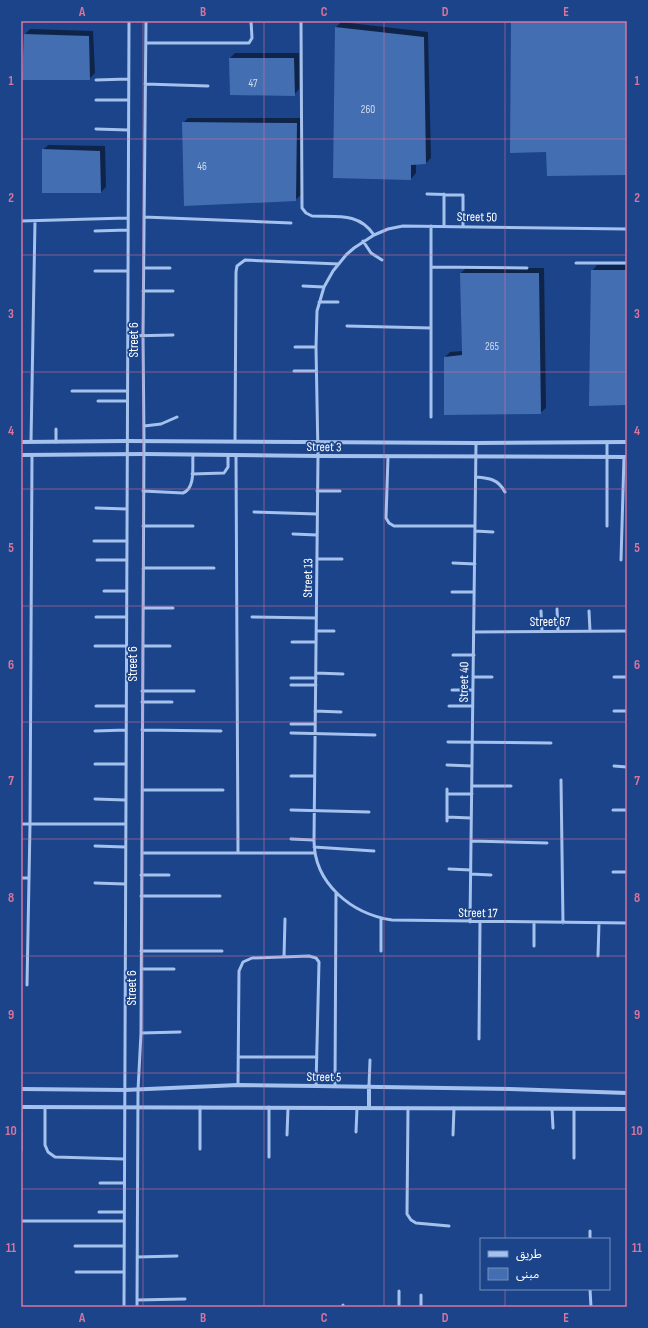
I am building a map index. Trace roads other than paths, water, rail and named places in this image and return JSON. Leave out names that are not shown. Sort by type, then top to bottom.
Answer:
[{"type":"street","name":"Street 3","points":[[21,442],[627,442]]},
{"type":"street","name":"Street 3","points":[[21,455],[144,454],[388,457],[625,457]]},
{"type":"street","name":"Street 5","points":[[21,1089],[138,1090],[238,1086],[369,1086],[627,1093]]},
{"type":"street","points":[[369,1086],[369,1108]]},
{"type":"street","points":[[21,1107],[627,1109]]},
{"type":"lane","name":"Street 6","points":[[124,1307],[128,336],[127,218],[129,21]]},
{"type":"lane","name":"Street 6","points":[[137,1307],[138,1090],[141,1032],[144,454],[143,291],[146,21]]},
{"type":"lane","points":[[146,43],[249,43],[252,38],[251,21]]},
{"type":"lane","points":[[301,21],[302,208],[306,213],[312,216],[355,218],[364,223],[374,235]]},
{"type":"lane","points":[[96,80],[128,79]]},
{"type":"lane","points":[[146,84],[208,86]]},
{"type":"lane","points":[[96,100],[128,100]]},
{"type":"lane","points":[[96,129],[128,130]]},
{"type":"lane","points":[[427,194],[463,194],[463,226]]},
{"type":"lane","points":[[444,194],[444,226]]},
{"type":"lane","points":[[144,217],[291,223]]},
{"type":"lane","points":[[21,221],[127,218]]},
{"type":"lane","points":[[31,442],[35,221]]},
{"type":"lane","name":"Street 50","points":[[339,264],[363,241],[388,229],[403,226],[627,229]]},
{"type":"lane","points":[[431,226],[431,417]]},
{"type":"lane","points":[[95,231],[127,230]]},
{"type":"lane","points":[[363,241],[370,253],[382,260]]},
{"type":"lane","points":[[235,442],[236,272],[238,266],[245,260],[339,264]]},
{"type":"lane","points":[[576,263],[627,263]]},
{"type":"lane","name":"Street 13","points":[[336,892],[326,880],[314,853],[318,456],[316,347],[319,302],[324,287],[339,264]]},
{"type":"lane","points":[[431,267],[527,268]]},
{"type":"lane","points":[[144,268],[170,268]]},
{"type":"lane","points":[[95,271],[127,271]]},
{"type":"lane","points":[[303,286],[324,287]]},
{"type":"lane","points":[[143,291],[173,291]]},
{"type":"lane","points":[[319,302],[338,302]]},
{"type":"lane","points":[[346,326],[431,328]]},
{"type":"lane","points":[[128,336],[174,335]]},
{"type":"lane","points":[[295,347],[316,347]]},
{"type":"lane","points":[[294,370],[316,371]]},
{"type":"lane","points":[[72,391],[127,391]]},
{"type":"lane","points":[[98,401],[127,401]]},
{"type":"lane","points":[[144,426],[161,424],[177,417]]},
{"type":"lane","points":[[56,429],[56,442]]},
{"type":"lane","points":[[607,442],[607,526]]},
{"type":"lane","name":"Street 40","points":[[470,922],[476,443]]},
{"type":"lane","points":[[143,491],[183,493],[186,491],[191,486],[192,455]]},
{"type":"lane","points":[[192,474],[224,473],[228,467],[228,455]]},
{"type":"lane","points":[[236,455],[238,852]]},
{"type":"lane","points":[[27,985],[30,824],[32,456]]},
{"type":"lane","points":[[388,457],[386,518],[391,525],[475,526]]},
{"type":"lane","points":[[621,560],[625,457]]},
{"type":"lane","points":[[476,478],[486,478],[496,481],[503,487],[505,492]]},
{"type":"lane","points":[[317,491],[340,491]]},
{"type":"lane","points":[[96,508],[127,509]]},
{"type":"lane","points":[[254,512],[317,514]]},
{"type":"lane","points":[[143,526],[193,526]]},
{"type":"lane","points":[[475,531],[493,532]]},
{"type":"lane","points":[[293,534],[317,535]]},
{"type":"lane","points":[[94,541],[126,541]]},
{"type":"lane","points":[[317,559],[342,559]]},
{"type":"lane","points":[[97,560],[126,560]]},
{"type":"lane","points":[[453,563],[475,564]]},
{"type":"lane","points":[[143,568],[214,568]]},
{"type":"lane","points":[[104,591],[126,591]]},
{"type":"lane","points":[[452,592],[474,592]]},
{"type":"lane","points":[[143,608],[173,608]]},
{"type":"lane","points":[[557,609],[558,632]]},
{"type":"lane","points":[[542,611],[542,632]]},
{"type":"lane","points":[[589,612],[590,631]]},
{"type":"lane","points":[[96,617],[126,617]]},
{"type":"lane","points":[[252,617],[316,618]]},
{"type":"lane","points":[[316,631],[334,631]]},
{"type":"lane","name":"Street 67","points":[[474,632],[627,631]]},
{"type":"lane","points":[[292,642],[316,642]]},
{"type":"lane","points":[[96,646],[126,646]]},
{"type":"lane","points":[[143,646],[170,646]]},
{"type":"lane","points":[[453,655],[474,655]]},
{"type":"lane","points":[[316,673],[343,674]]},
{"type":"lane","points":[[473,677],[492,677]]},
{"type":"lane","points":[[614,677],[627,677]]},
{"type":"lane","points":[[292,678],[316,678]]},
{"type":"lane","points":[[292,685],[316,684]]},
{"type":"lane","points":[[452,690],[473,690]]},
{"type":"lane","points":[[142,691],[194,691]]},
{"type":"lane","points":[[142,702],[172,702]]},
{"type":"lane","points":[[96,706],[126,706]]},
{"type":"lane","points":[[449,706],[473,706]]},
{"type":"lane","points":[[315,711],[341,712]]},
{"type":"lane","points":[[614,711],[627,711]]},
{"type":"lane","points":[[291,724],[315,724]]},
{"type":"lane","points":[[96,731],[126,730]]},
{"type":"lane","points":[[142,730],[221,731]]},
{"type":"lane","points":[[291,733],[375,735]]},
{"type":"lane","points":[[448,742],[551,743]]},
{"type":"lane","points":[[95,764],[126,764]]},
{"type":"lane","points":[[447,766],[472,766]]},
{"type":"lane","points":[[614,766],[627,767]]},
{"type":"lane","points":[[291,776],[314,776]]},
{"type":"lane","points":[[562,780],[563,923]]},
{"type":"lane","points":[[472,786],[511,786]]},
{"type":"lane","points":[[447,789],[447,819],[471,818]]},
{"type":"lane","points":[[142,790],[223,790]]},
{"type":"lane","points":[[447,794],[472,794]]},
{"type":"lane","points":[[95,799],[125,800]]},
{"type":"lane","points":[[291,810],[369,812]]},
{"type":"lane","points":[[613,810],[627,810]]},
{"type":"lane","points":[[21,824],[125,824]]},
{"type":"lane","points":[[291,839],[314,840]]},
{"type":"lane","points":[[471,841],[547,843]]},
{"type":"lane","points":[[94,846],[125,846]]},
{"type":"lane","points":[[314,847],[374,851]]},
{"type":"lane","points":[[142,853],[314,853]]},
{"type":"lane","points":[[449,869],[471,870]]},
{"type":"lane","points":[[613,872],[627,872]]},
{"type":"lane","points":[[141,874],[169,875]]},
{"type":"lane","points":[[471,874],[491,875]]},
{"type":"lane","points":[[21,878],[29,878]]},
{"type":"lane","points":[[94,884],[125,884]]},
{"type":"lane","points":[[335,1086],[336,892]]},
{"type":"lane","name":"Street 17","points":[[336,892],[356,909],[368,915],[392,920],[627,923]]},
{"type":"lane","points":[[141,896],[220,896]]},
{"type":"lane","points":[[381,918],[381,951]]},
{"type":"lane","points":[[284,957],[285,919]]},
{"type":"lane","points":[[479,1039],[480,922]]},
{"type":"lane","points":[[534,922],[534,946]]},
{"type":"lane","points":[[598,956],[599,923]]},
{"type":"lane","points":[[141,951],[222,951]]},
{"type":"lane","points":[[238,1086],[238,971],[243,962],[252,958],[284,957],[314,957],[319,962],[316,1086]]},
{"type":"lane","points":[[141,969],[174,969]]},
{"type":"lane","points":[[141,1032],[180,1032]]},
{"type":"lane","points":[[238,1057],[317,1057]]},
{"type":"lane","points":[[369,1086],[370,1060]]},
{"type":"lane","points":[[21,1107],[21,1150]]},
{"type":"lane","points":[[45,1107],[45,1145],[48,1152],[55,1157],[124,1159]]},
{"type":"lane","points":[[200,1107],[200,1148]]},
{"type":"lane","points":[[269,1108],[269,1156]]},
{"type":"lane","points":[[287,1135],[288,1108]]},
{"type":"lane","points":[[356,1132],[357,1108]]},
{"type":"lane","points":[[408,1108],[408,1214],[411,1220],[416,1223],[449,1226]]},
{"type":"lane","points":[[453,1135],[454,1108]]},
{"type":"lane","points":[[552,1109],[553,1128]]},
{"type":"lane","points":[[574,1109],[574,1158]]},
{"type":"lane","points":[[100,1183],[124,1183]]},
{"type":"lane","points":[[99,1212],[124,1212]]},
{"type":"lane","points":[[21,1221],[124,1221]]},
{"type":"lane","points":[[590,1231],[590,1238]]},
{"type":"lane","points":[[75,1246],[124,1246]]},
{"type":"lane","points":[[137,1257],[177,1256]]},
{"type":"lane","points":[[76,1272],[124,1272]]},
{"type":"lane","points":[[590,1290],[590,1307]]},
{"type":"lane","points":[[399,1291],[399,1307]]},
{"type":"lane","points":[[421,1295],[421,1307]]},
{"type":"lane","points":[[137,1300],[185,1299]]}]
